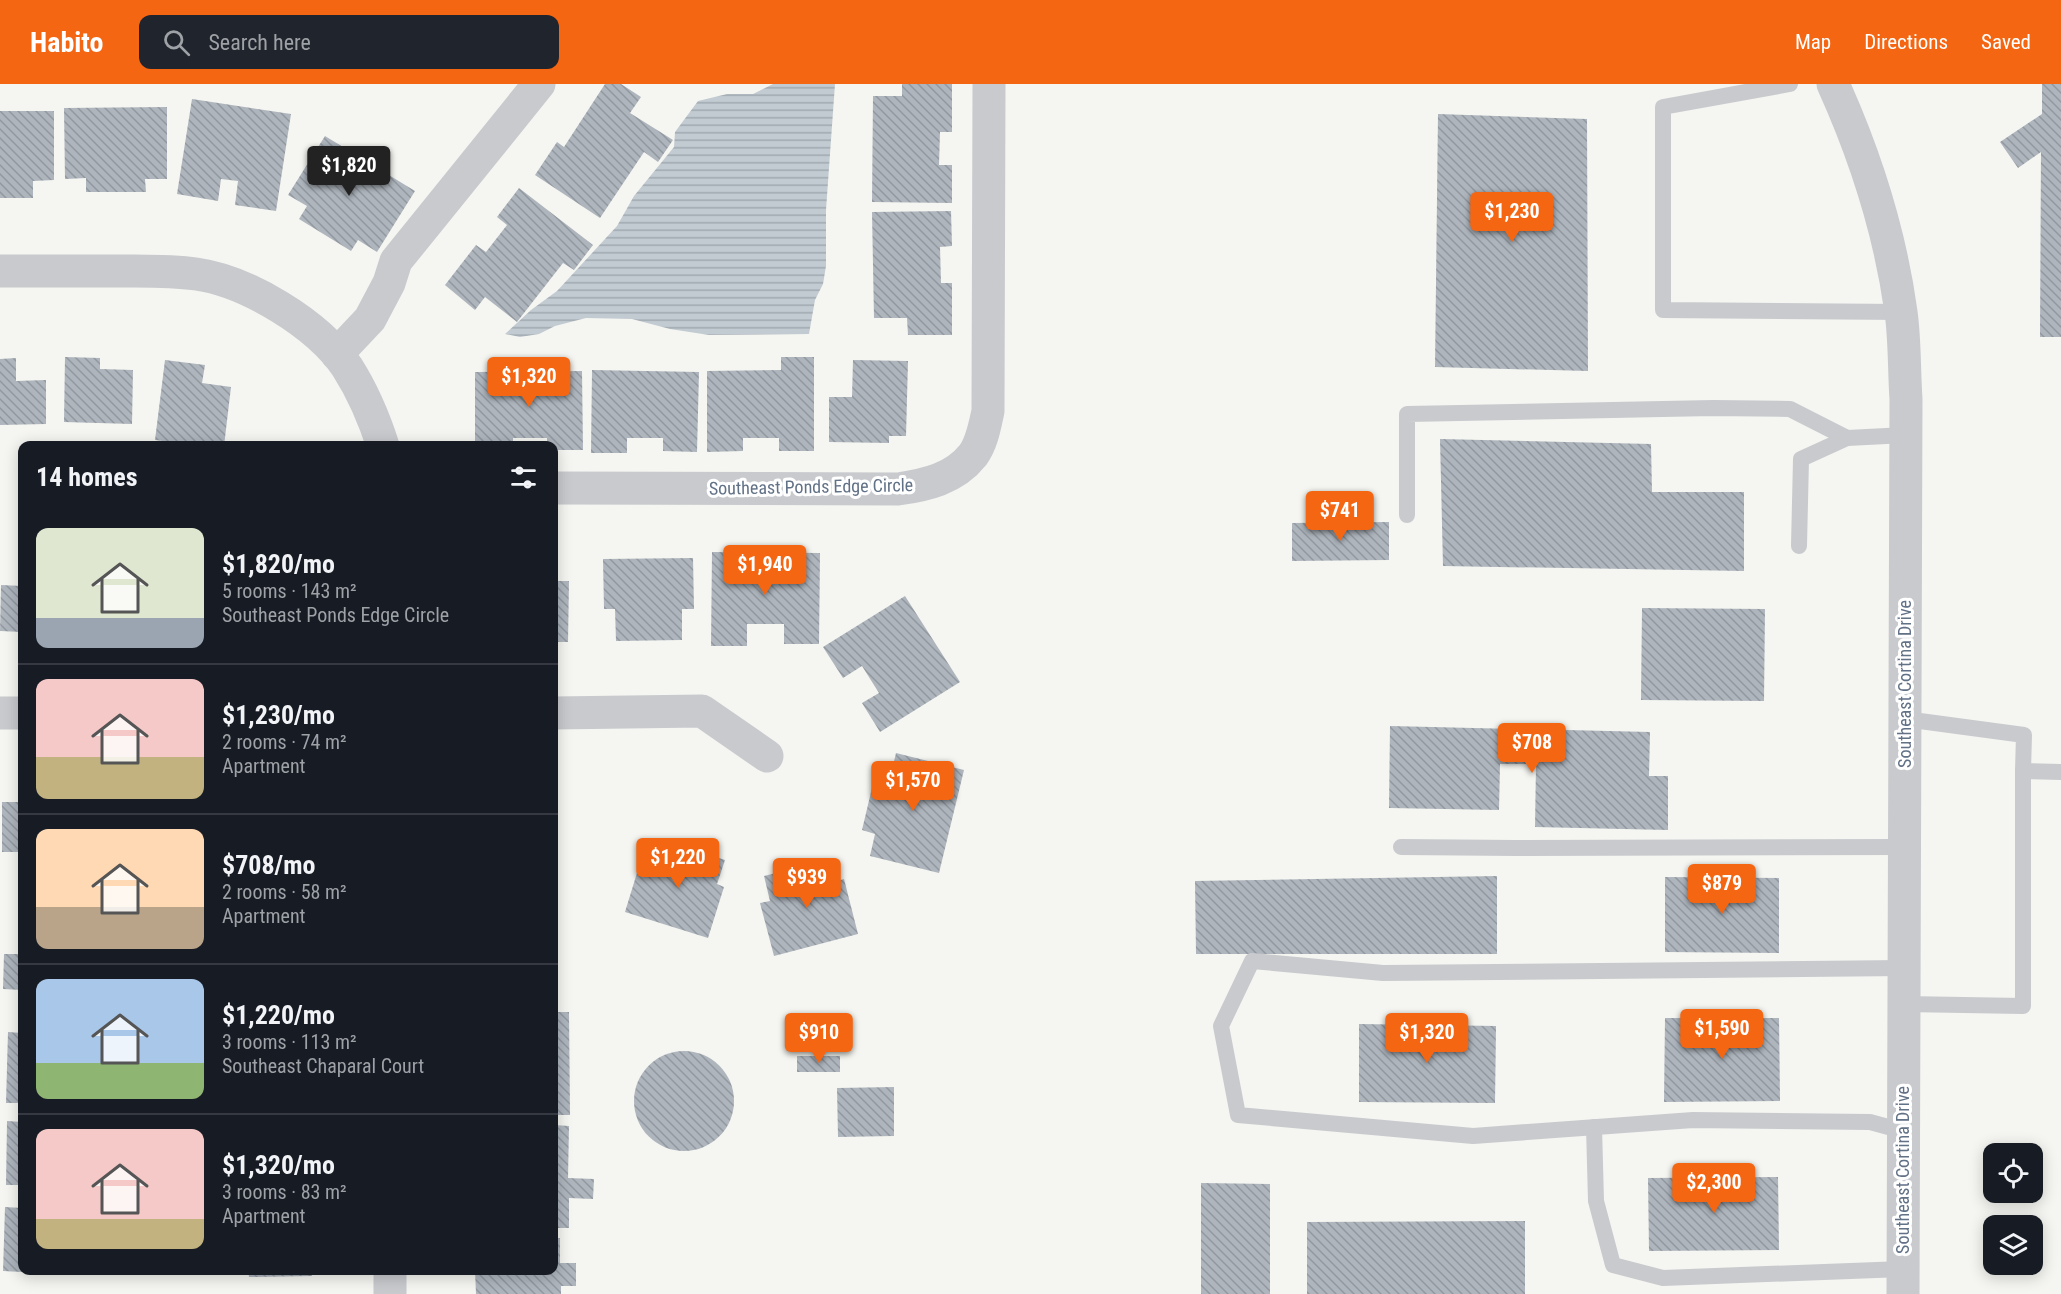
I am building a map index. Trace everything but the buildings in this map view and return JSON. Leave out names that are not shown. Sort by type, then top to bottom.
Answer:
[{"type":"street","points":[[337,354],[370,320],[380,303],[396,261],[539,84]]},
{"type":"street","name":"Southeast Ponds Edge Circle","points":[[558,488],[898,489],[936,482],[948,476],[974,454],[981,439],[988,411],[989,84]]},
{"type":"street","name":"Southeast Cortina Drive","points":[[1833,84],[1852,126],[1879,203],[1901,312],[1906,399],[1903,1281]]},
{"type":"street","points":[[0,271],[159,271],[197,274],[236,285],[275,303],[311,330],[337,354],[347,367],[372,413],[381,441]]},
{"type":"street","points":[[558,712],[702,711],[767,756]]},
{"type":"street","points":[[0,713],[18,713]]},
{"type":"street","points":[[390,1275],[390,1294]]},
{"type":"lane","points":[[1790,84],[1664,107],[1664,310],[1901,312]]},
{"type":"lane","points":[[1407,515],[1407,414],[1713,408],[1790,409],[1846,438]]},
{"type":"lane","points":[[1799,546],[1802,459],[1846,438],[1906,435]]},
{"type":"lane","points":[[1904,1004],[2023,1006],[2024,735],[1905,719]]},
{"type":"lane","points":[[2023,771],[2061,772]]},
{"type":"lane","points":[[1401,847],[1905,847]]},
{"type":"lane","points":[[1903,1131],[1870,1122],[1693,1120],[1473,1136],[1238,1115],[1221,1026],[1252,961],[1383,973],[1904,968]]},
{"type":"lane","points":[[1594,1127],[1596,1201],[1613,1265],[1663,1278],[1903,1281]]},
{"type":"shaded area","points":[[773,84],[835,84],[826,210],[826,266],[823,284],[815,300],[809,334],[709,335],[670,329],[632,319],[586,318],[555,326],[539,334],[520,337],[505,334],[531,310],[557,291],[617,226],[634,196],[674,147],[675,132],[698,101],[727,94],[753,94]]}]
